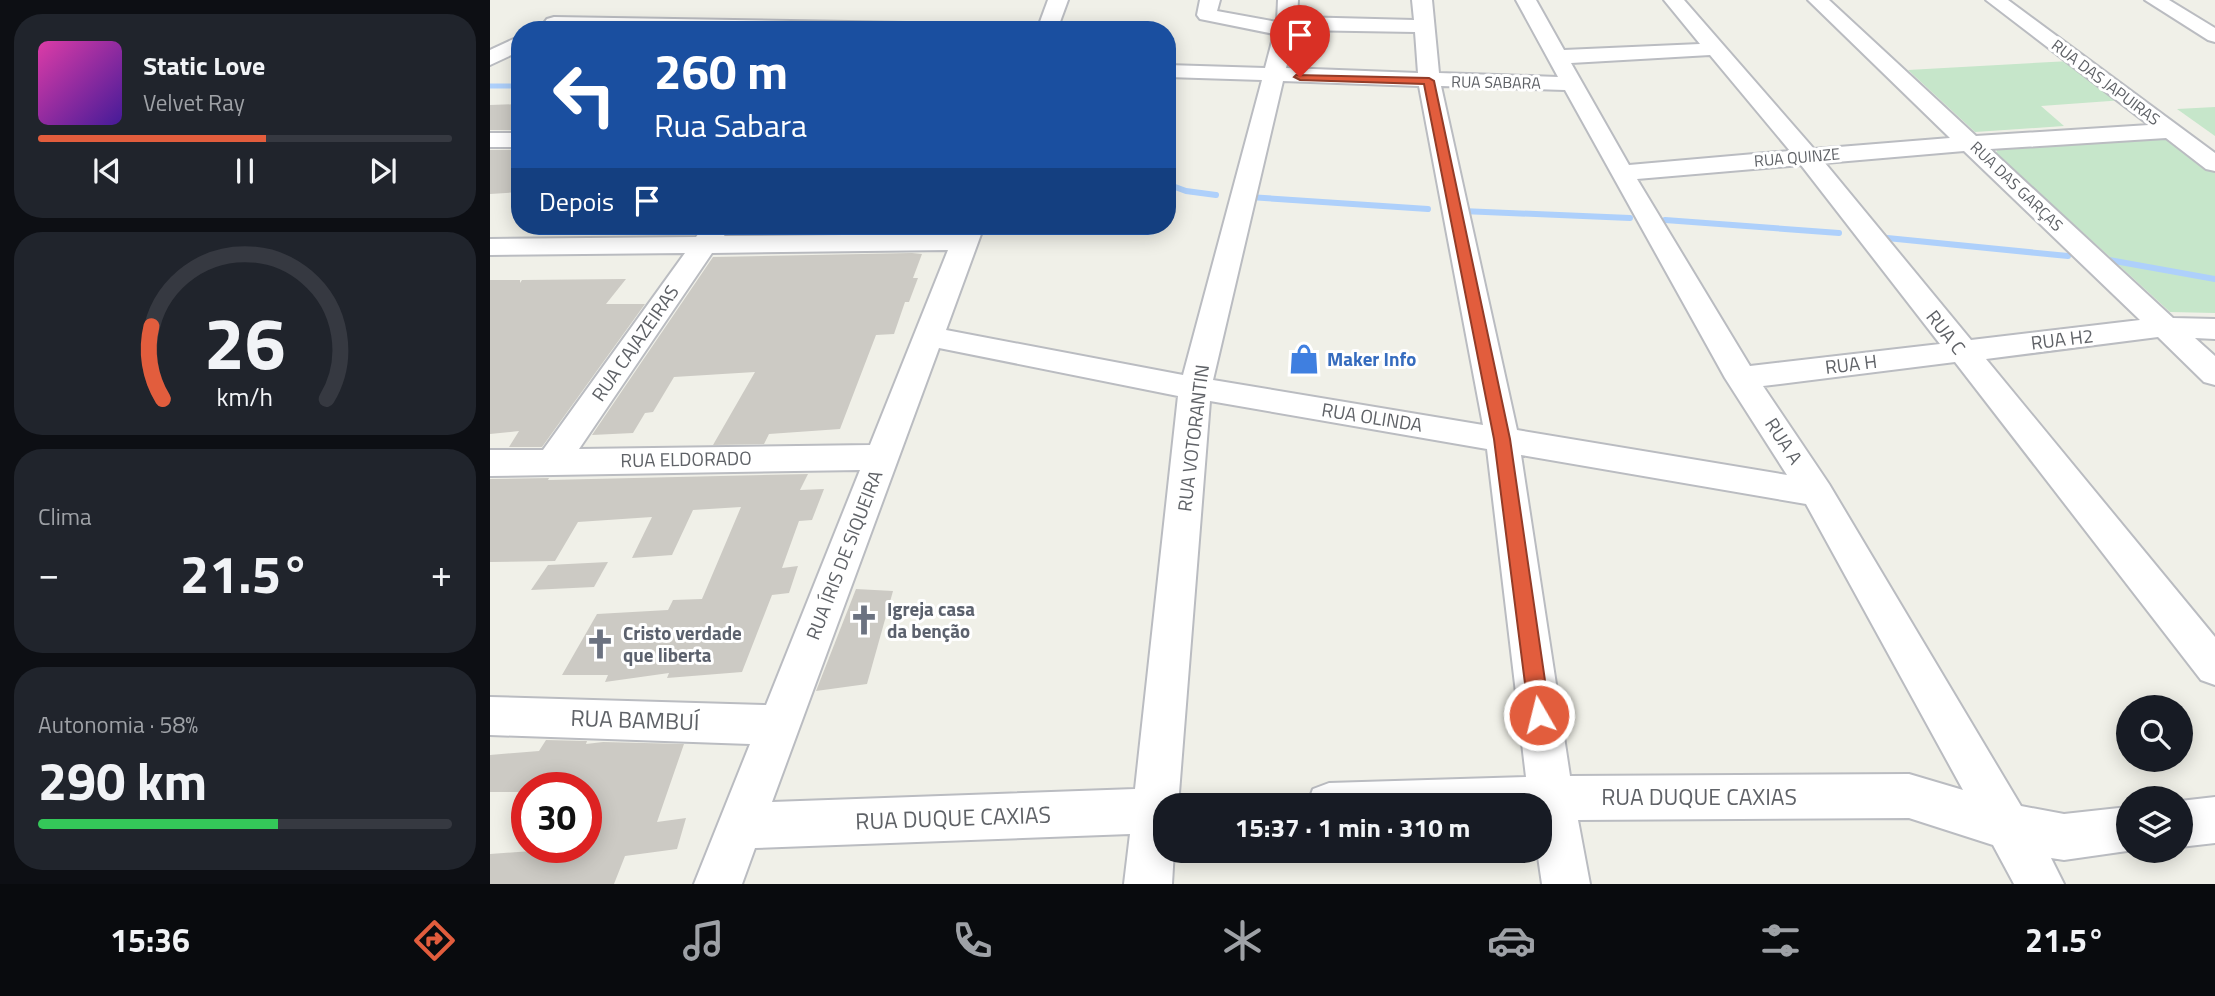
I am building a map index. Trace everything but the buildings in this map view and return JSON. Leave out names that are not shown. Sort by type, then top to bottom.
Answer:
[{"type":"street","points":[[1050,21],[1058,0]]},
{"type":"street","points":[[1210,0],[1207,15],[1423,26]]},
{"type":"street","points":[[1422,0],[1429,81],[1502,439],[1550,793]]},
{"type":"street","name":"RUA A","points":[[1526,0],[1621,173],[1741,378],[1817,493],[2040,884]]},
{"type":"street","name":"RUA C","points":[[1674,0],[1807,156],[2215,667]]},
{"type":"street","name":"RUA DAS GARÇAS","points":[[1818,0],[1973,143],[2215,374]]},
{"type":"street","name":"RUA DAS JAPUIRAS","points":[[1996,0],[2215,164]]},
{"type":"street","points":[[2155,0],[2215,36]]},
{"type":"street","points":[[557,21],[587,4]]},
{"type":"street","points":[[873,21],[881,9]]},
{"type":"street","name":"RUA VOTORANTIN","points":[[1161,793],[1195,388],[1287,18]]},
{"type":"street","points":[[490,59],[511,47]]},
{"type":"street","name":"RUA SABARA","points":[[1176,71],[1429,81],[1565,70],[1715,48]]},
{"type":"street","name":"RUA QUINZE","points":[[1621,173],[1973,143],[2171,131]]},
{"type":"street","points":[[490,140],[511,140]]},
{"type":"street","points":[[490,247],[710,235]]},
{"type":"street","name":"RUA CAJAZEIRAS","points":[[553,461],[710,235]]},
{"type":"street","name":"RUA ÍRIS DE SIQUEIRA","points":[[718,884],[968,235]]},
{"type":"street","name":"RUA H2","points":[[1961,351],[2164,327],[2215,329]]},
{"type":"street","name":"RUA OLINDA","points":[[929,336],[1195,388],[1817,493]]},
{"type":"street","name":"RUA H","points":[[1741,378],[1961,351]]},
{"type":"street","name":"RUA ELDORADO","points":[[490,463],[882,457]]},
{"type":"street","name":"RUA BAMBUÍ","points":[[490,716],[779,725]]},
{"type":"street","name":"RUA DUQUE CAXIAS","points":[[1552,798],[1909,796],[2008,827],[2064,837],[2116,831]]},
{"type":"street","points":[[1552,804],[1566,884]]},
{"type":"street","name":"RUA DUQUE CAXIAS","points":[[740,826],[1153,810]]},
{"type":"street","points":[[2193,823],[2215,820]]},
{"type":"street","name":"RUA VOTORANTIN","points":[[1148,884],[1153,853]]},
{"type":"green space","points":[[2070,61],[2124,100],[2041,106],[2064,126],[1975,132],[1908,70]]},
{"type":"green space","points":[[2215,107],[2215,136],[2177,109]]},
{"type":"green space","points":[[2165,136],[2215,167],[2215,313],[2170,312],[1996,153],[1998,148]]},
{"type":"waterway","points":[[490,86],[511,86]]},
{"type":"waterway","points":[[1176,187],[1216,195]]},
{"type":"waterway","points":[[1249,197],[1428,209]]},
{"type":"waterway","points":[[1462,211],[1630,218]]},
{"type":"waterway","points":[[1665,220],[1839,233]]},
{"type":"waterway","points":[[1877,237],[2068,256]]},
{"type":"waterway","points":[[2109,260],[2215,279]]},
{"type":"place","name":"Maker Info","points":[[1304,359]]},
{"type":"place","name":"Igreja casa da benção","points":[[864,620]]},
{"type":"place","name":"Cristo verdade que liberta","points":[[600,644]]},
{"type":"route","points":[[1300,77],[1429,81],[1502,439],[1539,715]]}]
